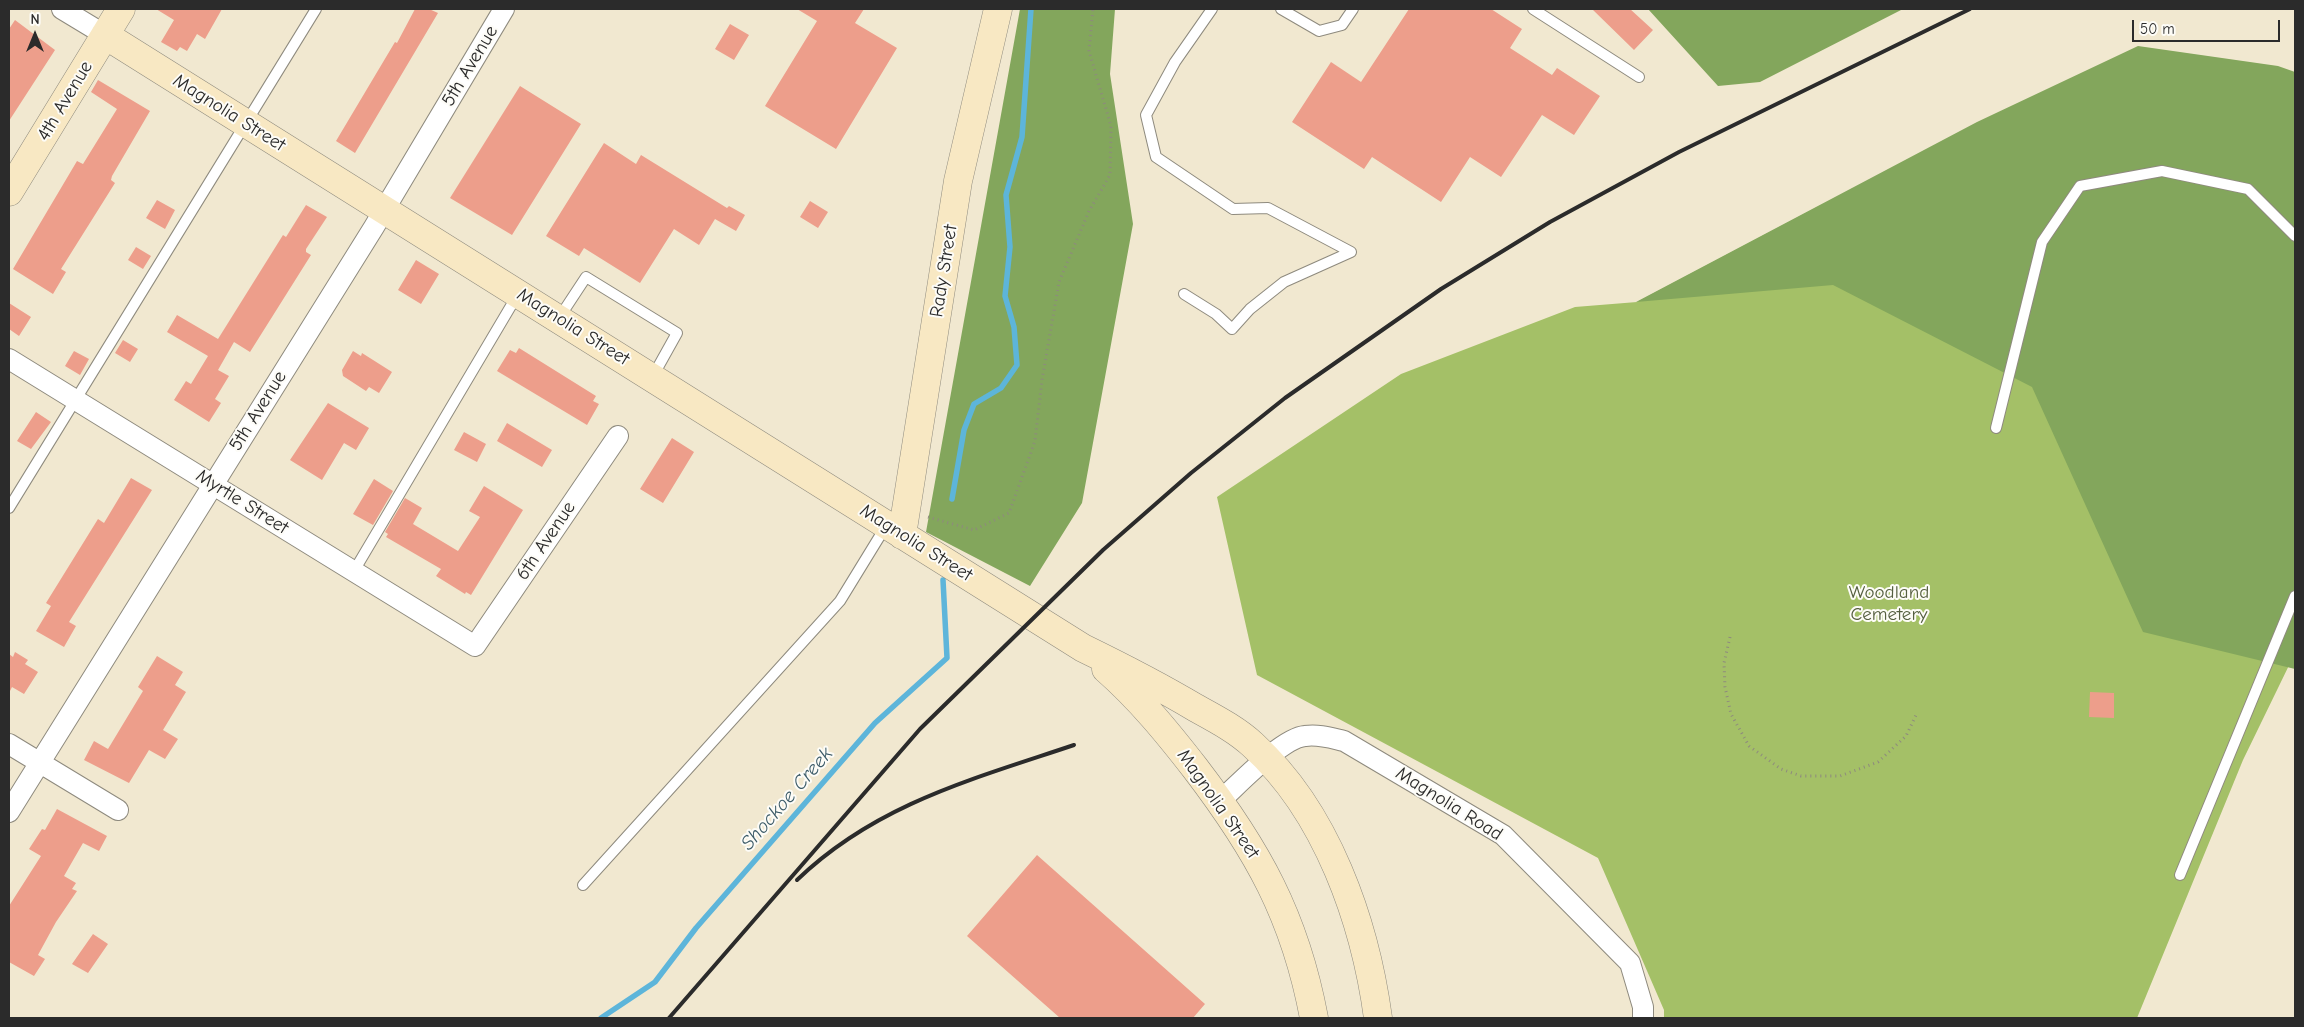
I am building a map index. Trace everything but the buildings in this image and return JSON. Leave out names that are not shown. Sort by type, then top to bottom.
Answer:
[{"type":"main road","name":"4th Avenue","points":[[9,192],[121,9]]},
{"type":"main road","name":"Rady Street","points":[[898,523],[958,181],[998,9]]},
{"type":"main road","name":"Magnolia Street","points":[[105,35],[652,377],[898,523],[1083,648],[1145,678],[1236,731],[1267,759],[1307,812],[1341,878],[1364,944],[1372,976],[1378,1018]]},
{"type":"main road","name":"Magnolia Street","points":[[1083,648],[1138,698],[1220,801],[1255,853],[1288,921],[1308,984],[1314,1018]]},
{"type":"street","name":"Magnolia Street","points":[[62,9],[105,35]]},
{"type":"street","name":"5th Avenue","points":[[9,812],[384,210],[504,9]]},
{"type":"street","name":"Myrtle Street","points":[[9,359],[475,646]]},
{"type":"street","name":"6th Avenue","points":[[475,646],[618,436]]},
{"type":"street","name":"Magnolia Road","points":[[1220,801],[1287,742],[1306,736],[1324,736],[1344,741],[1503,835],[1630,963],[1643,1007],[1643,1018]]},
{"type":"street","points":[[9,744],[118,810]]},
{"type":"lane","points":[[9,508],[316,9]]},
{"type":"lane","points":[[1184,294],[1216,314],[1232,329],[1250,309],[1284,282],[1351,252],[1268,208],[1233,210],[1156,157],[1146,115],[1175,62],[1212,9]]},
{"type":"lane","points":[[1281,9],[1319,31],[1342,25],[1353,9]]},
{"type":"lane","points":[[1533,9],[1639,77]]},
{"type":"lane","points":[[1996,428],[2042,242],[2080,186],[2162,171],[2248,189],[2295,236]]},
{"type":"lane","points":[[559,319],[586,277],[677,333],[652,377]]},
{"type":"lane","points":[[354,571],[518,293]]},
{"type":"lane","points":[[583,885],[840,601],[898,523]]},
{"type":"lane","points":[[2180,875],[2295,596]]},
{"type":"path","points":[[898,523],[974,530],[1009,513],[1035,441],[1042,380],[1059,282],[1089,211],[1110,175],[1111,126],[1089,51],[1093,9]]},
{"type":"path","points":[[1730,637],[1724,663],[1725,687],[1732,714],[1750,746],[1781,769],[1801,776],[1840,776],[1878,762],[1906,736],[1916,715]]},
{"type":"green space","points":[[1020,9],[1115,9],[1110,74],[1133,224],[1082,503],[1030,586],[926,532]]},
{"type":"green space","points":[[1648,9],[1903,9],[1760,82],[1718,86]]},
{"type":"green space","points":[[2138,46],[2278,66],[2295,72],[2295,669],[2143,632],[2032,387],[1833,285],[1636,302],[1977,122]]},
{"type":"green space","name":"Woodland Cemetery","points":[[1985,167],[2295,653],[2243,760],[2137,1018],[1664,1018],[1664,1010],[1598,858],[1257,675],[1217,497],[1401,374],[1575,307],[1637,302],[1821,205]]},
{"type":"waterway","name":"Shockoe Creek","points":[[952,499],[964,430],[974,404],[1001,388],[1017,365],[1014,327],[1005,296],[1010,247],[1006,195],[1022,137],[1031,9]]},
{"type":"waterway","name":"Shockoe Creek","points":[[601,1018],[655,982],[696,928],[875,723],[947,658],[943,580]]},
{"type":"railway","points":[[669,1018],[920,729],[1103,550],[1191,473],[1285,398],[1441,289],[1550,222],[1679,152],[1970,9]]},
{"type":"railway","points":[[797,880],[827,854],[859,832],[893,813],[963,783],[1074,745]]}]
